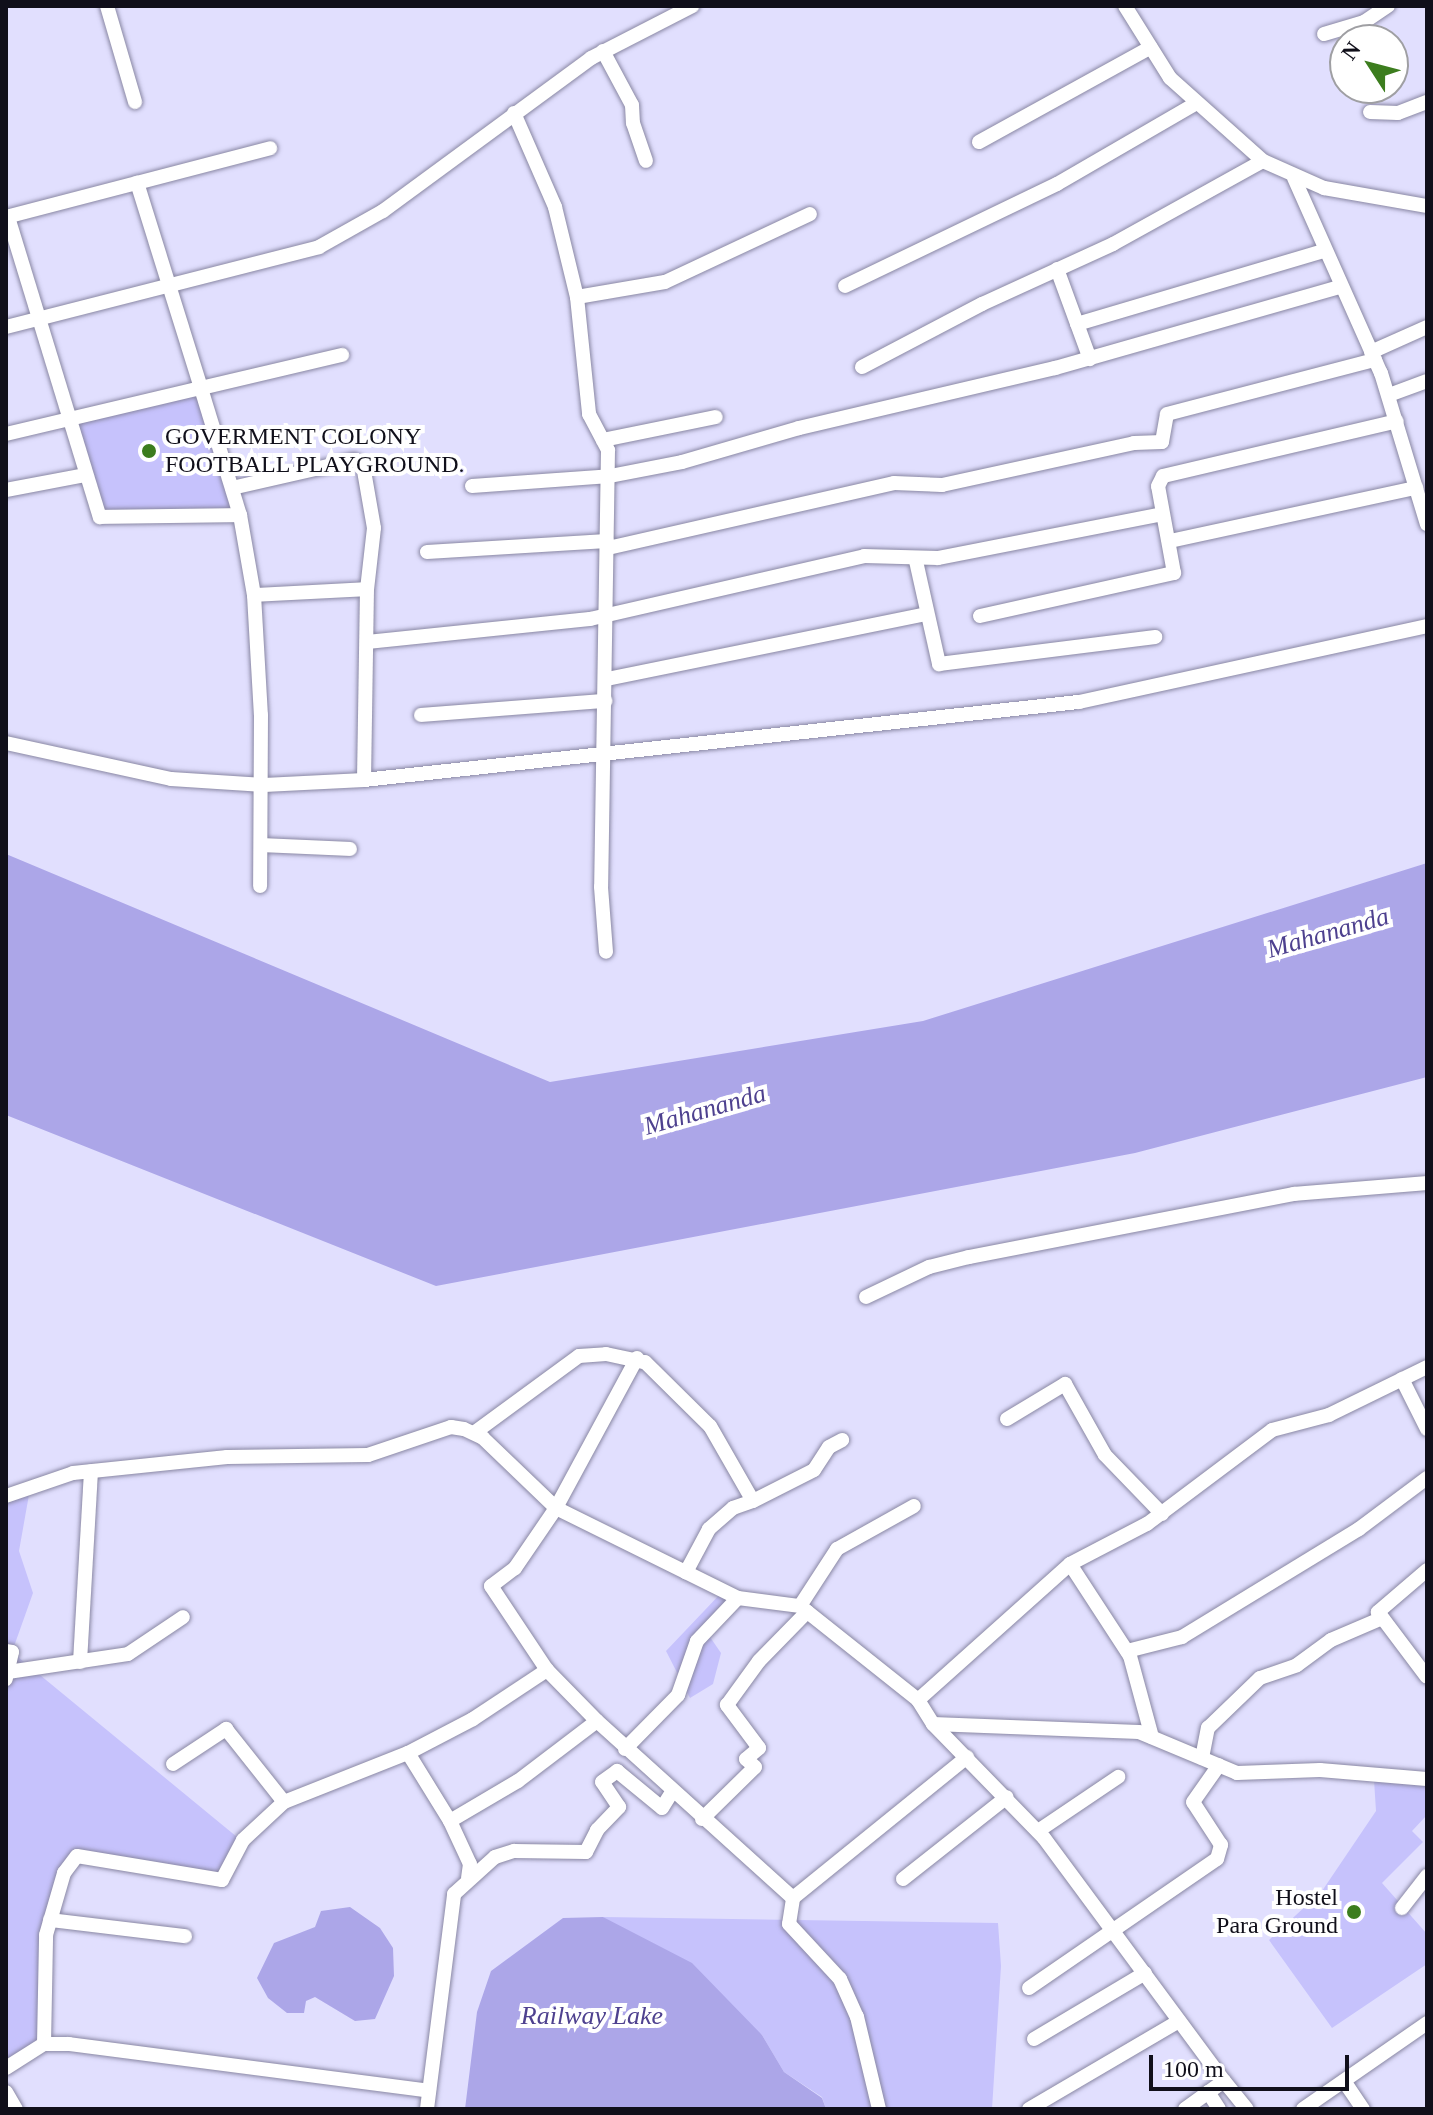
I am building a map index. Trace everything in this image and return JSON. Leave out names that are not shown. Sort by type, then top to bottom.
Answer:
[{"type":"street","points":[[107,6],[135,102]]},
{"type":"street","points":[[6,327],[284,259],[342,236],[383,211],[603,51],[692,6]]},
{"type":"street","points":[[1324,34],[1364,22],[1388,6]]},
{"type":"street","points":[[1133,7],[1151,47],[1195,104],[1263,161],[1294,178],[1362,197],[1427,206]]},
{"type":"street","points":[[979,142],[1151,47]]},
{"type":"street","points":[[603,51],[633,107],[633,123],[646,161]]},
{"type":"street","points":[[1370,112],[1398,113],[1427,102]]},
{"type":"street","points":[[845,286],[1057,184],[1195,104]]},
{"type":"street","points":[[514,113],[555,207],[577,297],[589,414],[603,440],[610,476],[601,887],[606,952]]},
{"type":"street","points":[[240,515],[100,517],[7,217],[270,148]]},
{"type":"street","points":[[862,367],[1263,161]]},
{"type":"street","points":[[1294,178],[1323,251],[1389,395],[1419,479],[1427,524]]},
{"type":"street","points":[[137,183],[240,515],[254,595],[264,785],[260,886]]},
{"type":"street","points":[[577,297],[679,277],[810,214]]},
{"type":"street","points":[[1077,324],[1323,251]]},
{"type":"street","points":[[1057,269],[1090,359]]},
{"type":"street","points":[[472,486],[610,476],[1090,359],[1340,287]]},
{"type":"street","points":[[427,552],[607,545],[894,483],[942,485],[1134,443],[1162,442],[1167,414],[1373,356],[1427,327]]},
{"type":"street","points":[[6,434],[342,355]]},
{"type":"street","points":[[1389,395],[1427,381]]},
{"type":"street","points":[[603,440],[716,417]]},
{"type":"street","points":[[980,616],[1171,575],[1175,567],[1162,514],[1158,481],[1163,476],[1397,421]]},
{"type":"street","points":[[232,488],[360,462],[374,528],[367,589],[364,780]]},
{"type":"street","points":[[6,490],[85,475]]},
{"type":"street","points":[[1170,541],[1419,479]]},
{"type":"street","points":[[367,642],[608,615],[864,556],[916,561],[1162,514]]},
{"type":"street","points":[[916,561],[939,664],[1155,637]]},
{"type":"street","points":[[254,595],[367,589]]},
{"type":"street","points":[[607,679],[926,614]]},
{"type":"street","points":[[6,743],[171,779],[264,785],[364,780],[1079,702],[1427,626]]},
{"type":"street","points":[[421,715],[605,701]]},
{"type":"street","points":[[262,845],[350,849]]},
{"type":"street","points":[[866,1297],[929,1267],[969,1257],[1294,1194],[1427,1183]]},
{"type":"street","points":[[474,1433],[569,1361],[592,1354],[637,1358],[653,1368],[710,1426],[753,1501]]},
{"type":"street","points":[[637,1358],[556,1508],[515,1568],[491,1586],[547,1670],[625,1749],[793,1898]]},
{"type":"street","points":[[918,1700],[1070,1564],[1162,1514],[1272,1430],[1329,1415],[1427,1367]]},
{"type":"street","points":[[1402,1379],[1427,1429]]},
{"type":"street","points":[[1007,1419],[1065,1384],[1105,1455],[1162,1514]]},
{"type":"street","points":[[6,1496],[91,1471],[227,1457],[368,1455],[451,1427],[474,1433],[556,1508],[738,1598],[804,1609],[918,1700],[933,1724],[1038,1831],[1247,2109]]},
{"type":"street","points":[[686,1572],[709,1529],[733,1508],[814,1470],[829,1447],[842,1440]]},
{"type":"street","points":[[80,1662],[91,1471]]},
{"type":"street","points":[[1127,1651],[1182,1637],[1359,1529],[1427,1478]]},
{"type":"street","points":[[702,1819],[755,1767],[746,1759],[759,1748],[727,1705],[759,1661],[804,1609],[837,1549],[914,1506]]},
{"type":"street","points":[[1070,1564],[1127,1651],[1152,1737]]},
{"type":"street","points":[[1424,1668],[1380,1619],[1380,1607],[1427,1570]]},
{"type":"street","points":[[625,1749],[678,1695],[697,1641],[738,1598]]},
{"type":"street","points":[[6,1651],[12,1652],[7,1676],[128,1654],[183,1617]]},
{"type":"street","points":[[1202,1758],[1208,1728],[1260,1678],[1297,1665],[1331,1640],[1380,1619]]},
{"type":"street","points":[[44,2044],[50,1920],[64,1873],[77,1856],[222,1880],[243,1840],[284,1802],[408,1753],[473,1719],[547,1670]]},
{"type":"street","points":[[450,1821],[518,1781],[597,1721]]},
{"type":"street","points":[[933,1724],[1139,1732],[1237,1773],[1320,1770],[1427,1779]]},
{"type":"street","points":[[173,1764],[226,1729],[284,1802]]},
{"type":"street","points":[[408,1753],[450,1821],[470,1864],[468,1878]]},
{"type":"street","points":[[879,2109],[857,2017],[840,1979],[789,1924],[793,1898],[967,1757]]},
{"type":"street","points":[[1029,1988],[1115,1932],[1222,1853],[1193,1802],[1219,1765]]},
{"type":"street","points":[[427,2109],[454,1894],[468,1878],[495,1857],[514,1851],[586,1852],[597,1830],[619,1807],[602,1782],[617,1771],[662,1808],[672,1792]]},
{"type":"street","points":[[1038,1831],[1118,1777]]},
{"type":"street","points":[[903,1879],[1007,1797]]},
{"type":"street","points":[[1402,1908],[1427,1876]]},
{"type":"street","points":[[50,1920],[185,1936]]},
{"type":"street","points":[[1034,2039],[1145,1973]]},
{"type":"street","points":[[1029,2109],[1179,2021]]},
{"type":"street","points":[[1303,2109],[1427,2023]]},
{"type":"street","points":[[6,2068],[44,2044],[429,2091]]},
{"type":"street","points":[[1185,2109],[1224,2081]]},
{"type":"street","points":[[1344,2081],[1363,2109]]},
{"type":"street","points":[[6,2092],[16,2109]]},
{"type":"street","points":[[1208,2092],[1219,2109]]},
{"type":"shaded area","name":"GOVERMENT COLONY FOOTBALL PLAYGROUND.","points":[[200,392],[237,512],[99,511],[71,420]]},
{"type":"shaded area","points":[[30,1489],[19,1551],[33,1593],[12,1652],[237,1837],[222,1880],[72,1862],[46,1935],[44,2044],[6,2068],[6,1500]]},
{"type":"shaded area","points":[[723,1591],[738,1598],[710,1637],[721,1653],[713,1684],[690,1698],[666,1651]]},
{"type":"shaded area","name":"Hostel Para Ground","points":[[1374,1780],[1427,1783],[1427,1815],[1412,1831],[1423,1842],[1382,1883],[1427,1934],[1427,1964],[1332,2028],[1269,1940],[1322,1891],[1376,1811]]},
{"type":"shaded area","points":[[603,1917],[998,1923],[1001,1966],[992,2109],[826,2109],[822,2097],[784,2072],[762,2035]]},
{"type":"water","name":"Mahananda","points":[[6,854],[550,1082],[923,1021],[1427,863],[1427,1077],[1135,1153],[436,1286],[6,1115]]},
{"type":"water","points":[[350,1907],[380,1928],[393,1948],[394,1976],[375,2019],[355,2021],[315,1997],[306,2001],[304,2013],[287,2013],[268,1998],[257,1978],[274,1943],[315,1927],[321,1911]]},
{"type":"water","name":"Railway Lake","points":[[603,1917],[692,1963],[762,2035],[784,2072],[822,2098],[826,2109],[465,2109],[477,2012],[491,1971],[563,1918]]},
{"type":"place","name":"GOVERMENT COLONY FOOTBALL PLAYGROUND.","points":[[149,451]]},
{"type":"place","name":"Hostel Para Ground","points":[[1354,1912]]}]
